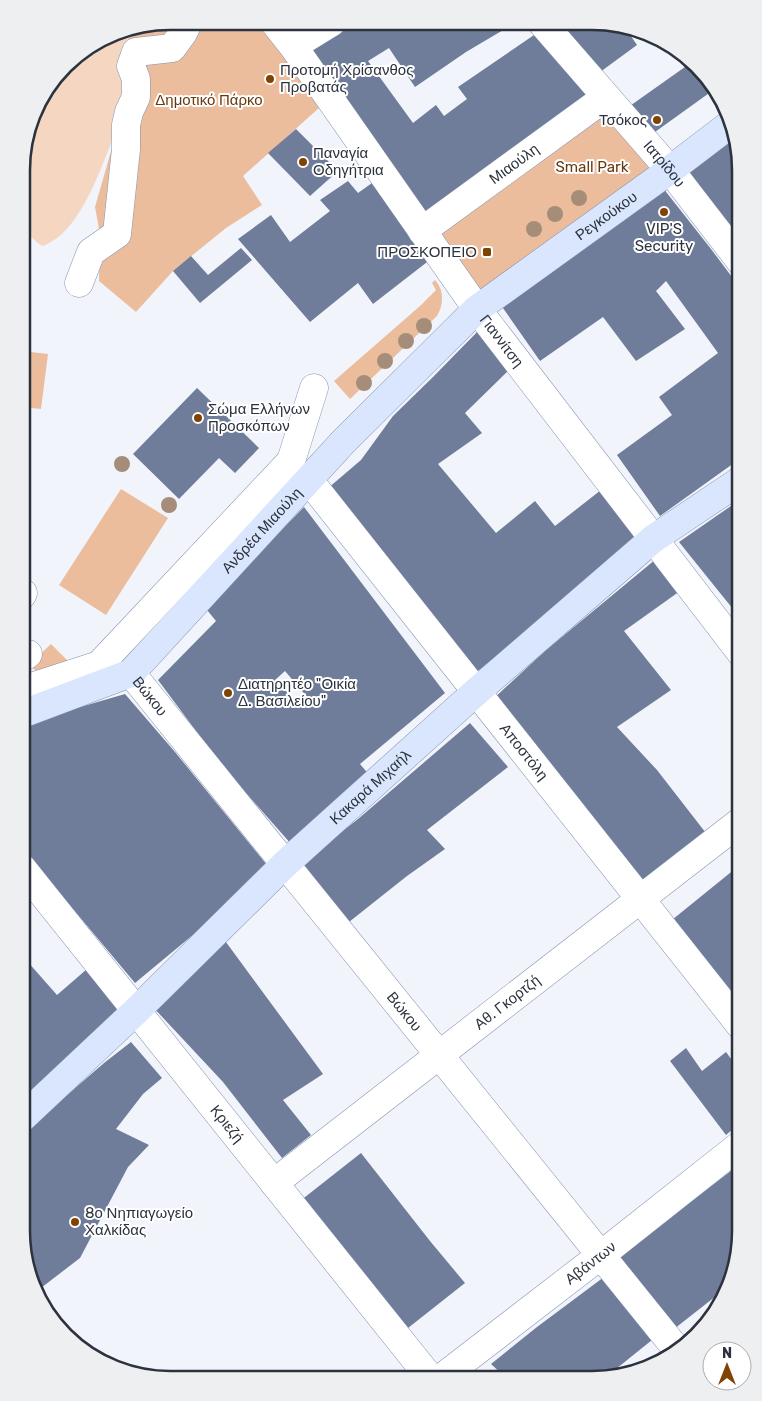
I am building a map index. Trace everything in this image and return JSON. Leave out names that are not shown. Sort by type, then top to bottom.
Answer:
[{"type":"street","points":[[79,283],[91,252],[117,234],[126,149],[126,125],[129,112],[136,97],[136,79],[131,66],[136,52],[172,48],[184,30]]},
{"type":"street","name":"Γιαννίτση","points":[[280,30],[477,309],[732,641]]},
{"type":"street","points":[[293,46],[319,30]]},
{"type":"street","name":"Ιατρίδου","points":[[548,30],[670,170],[732,250]]},
{"type":"street","name":"Μιαούλη","points":[[422,231],[606,97]]},
{"type":"street","name":"Ρεγκούκου","points":[[477,309],[726,128]]},
{"type":"street","name":"Ανδρέα Μιαούλη","points":[[30,711],[131,673],[344,440],[477,309]]},
{"type":"street","points":[[30,687],[99,664],[291,461],[314,388]]},
{"type":"street","name":"Αποστόλη","points":[[308,479],[732,1015]]},
{"type":"street","name":"Κακαρά Μιχαήλ","points":[[30,1111],[136,1012],[285,864],[476,692],[653,539],[732,486]]},
{"type":"street","name":"Βώκου","points":[[131,673],[673,1345]]},
{"type":"street","name":"Αθ. Γκορτζή","points":[[274,1183],[732,827]]},
{"type":"street","name":"Κριεζή","points":[[30,878],[424,1371]]},
{"type":"street","name":"Αβάντων","points":[[450,1371],[732,1151]]},
{"type":"green space","name":"Δημοτικό Πάρκο","points":[[279,30],[329,99],[243,176],[262,205],[226,228],[173,271],[136,312],[99,281],[100,234],[95,207],[120,120],[128,36],[152,31]]},
{"type":"green space","name":"Small Park","points":[[606,97],[670,170],[477,309],[422,231]]},
{"type":"green space","points":[[435,280],[440,288],[442,297],[441,307],[437,316],[350,399],[334,381],[436,290],[432,283]]},
{"type":"green space","points":[[30,352],[48,354],[41,409],[30,408]]},
{"type":"green space","points":[[121,489],[168,518],[106,615],[59,585]]},
{"type":"green space","points":[[51,644],[73,666],[41,672],[36,671],[30,664]]},
{"type":"shaded area","points":[[129,36],[119,121],[85,203],[66,229],[55,239],[43,246],[30,237],[30,170],[31,152],[37,125],[49,100],[59,85],[78,65],[108,44]]},
{"type":"building","points":[[335,30],[503,30],[466,52],[415,87],[389,48],[368,61],[413,123],[436,105],[444,116],[467,99],[458,87],[537,33],[590,100],[423,221],[303,49]]},
{"type":"building","points":[[563,30],[610,31],[631,36],[637,45],[596,75]]},
{"type":"building","points":[[686,67],[709,93],[648,137],[627,108]]},
{"type":"building","name":"Παναγία Οδηγήτρια","points":[[296,129],[338,171],[310,196],[268,153]]},
{"type":"building","points":[[727,135],[732,161],[732,231],[684,165]]},
{"type":"building","points":[[348,181],[358,193],[372,183],[431,259],[373,304],[358,283],[310,322],[238,239],[271,215],[290,242],[330,211],[320,200]]},
{"type":"building","points":[[659,183],[732,277],[732,464],[660,516],[617,455],[672,415],[659,397],[718,353],[666,281],[656,291],[685,329],[636,361],[603,317],[540,361],[496,298]]},
{"type":"building","points":[[241,248],[252,260],[200,303],[173,271],[191,256],[208,275]]},
{"type":"building","points":[[480,329],[513,366],[465,413],[482,433],[438,464],[496,533],[535,501],[555,526],[601,490],[640,538],[473,675],[327,489],[361,460],[393,416]]},
{"type":"building","name":"Σώμα Ελλήνων Προσκόπων","points":[[197,388],[259,448],[235,473],[219,458],[179,499],[133,454]]},
{"type":"building","points":[[732,505],[732,608],[679,542]]},
{"type":"building","points":[[304,507],[445,693],[360,764],[370,776],[292,845],[223,767],[158,680],[216,621],[203,605],[259,553]],"holes":[[[285,671],[308,698],[300,705],[275,680]]]},
{"type":"building","points":[[656,559],[680,591],[624,631],[671,690],[617,727],[657,770],[709,837],[644,888],[492,700],[545,651]]},
{"type":"building","points":[[125,694],[271,870],[135,983],[30,858],[30,722]]},
{"type":"building","points":[[470,723],[508,767],[427,830],[445,849],[407,876],[349,922],[302,863],[358,819]]},
{"type":"building","points":[[732,871],[732,1006],[667,924]]},
{"type":"building","points":[[223,938],[323,1074],[283,1100],[311,1135],[282,1158],[223,1082],[152,1006]]},
{"type":"building","points":[[30,964],[57,995],[87,969],[125,1012],[30,1094]]},
{"type":"building","points":[[131,1042],[162,1078],[143,1094],[116,1129],[149,1145],[128,1167],[80,1258],[42,1287],[37,1276],[30,1240],[30,1127]]},
{"type":"building","points":[[686,1048],[702,1071],[726,1052],[732,1060],[732,1130],[726,1135],[670,1061]]},
{"type":"building","points":[[361,1153],[465,1283],[408,1328],[300,1201]]},
{"type":"building","points":[[732,1170],[732,1240],[727,1267],[721,1284],[715,1297],[674,1329],[617,1258]]},
{"type":"building","points":[[604,1277],[652,1340],[616,1369],[610,1370],[498,1371],[491,1364]]},
{"type":"place","name":"Προτομή Χρίσανθος Προβατάς","points":[[270,79]]},
{"type":"place","name":"Τσόκος","points":[[657,120]]},
{"type":"place","name":"Παναγία Οδηγήτρια","points":[[303,162]]},
{"type":"place","name":"VIP'S Security","points":[[664,212]]},
{"type":"place","name":"ΠΡΟΣΚΟΠΕΙΟ","points":[[487,252]]},
{"type":"place","name":"Σώμα Ελλήνων Προσκόπων","points":[[198,418]]},
{"type":"place","name":"Διατηρητέο \"Οικία Δ. Βασιλείου\"","points":[[228,693]]},
{"type":"place","name":"8ο Νηπιαγωγείο Χαλκίδας","points":[[75,1222]]}]
